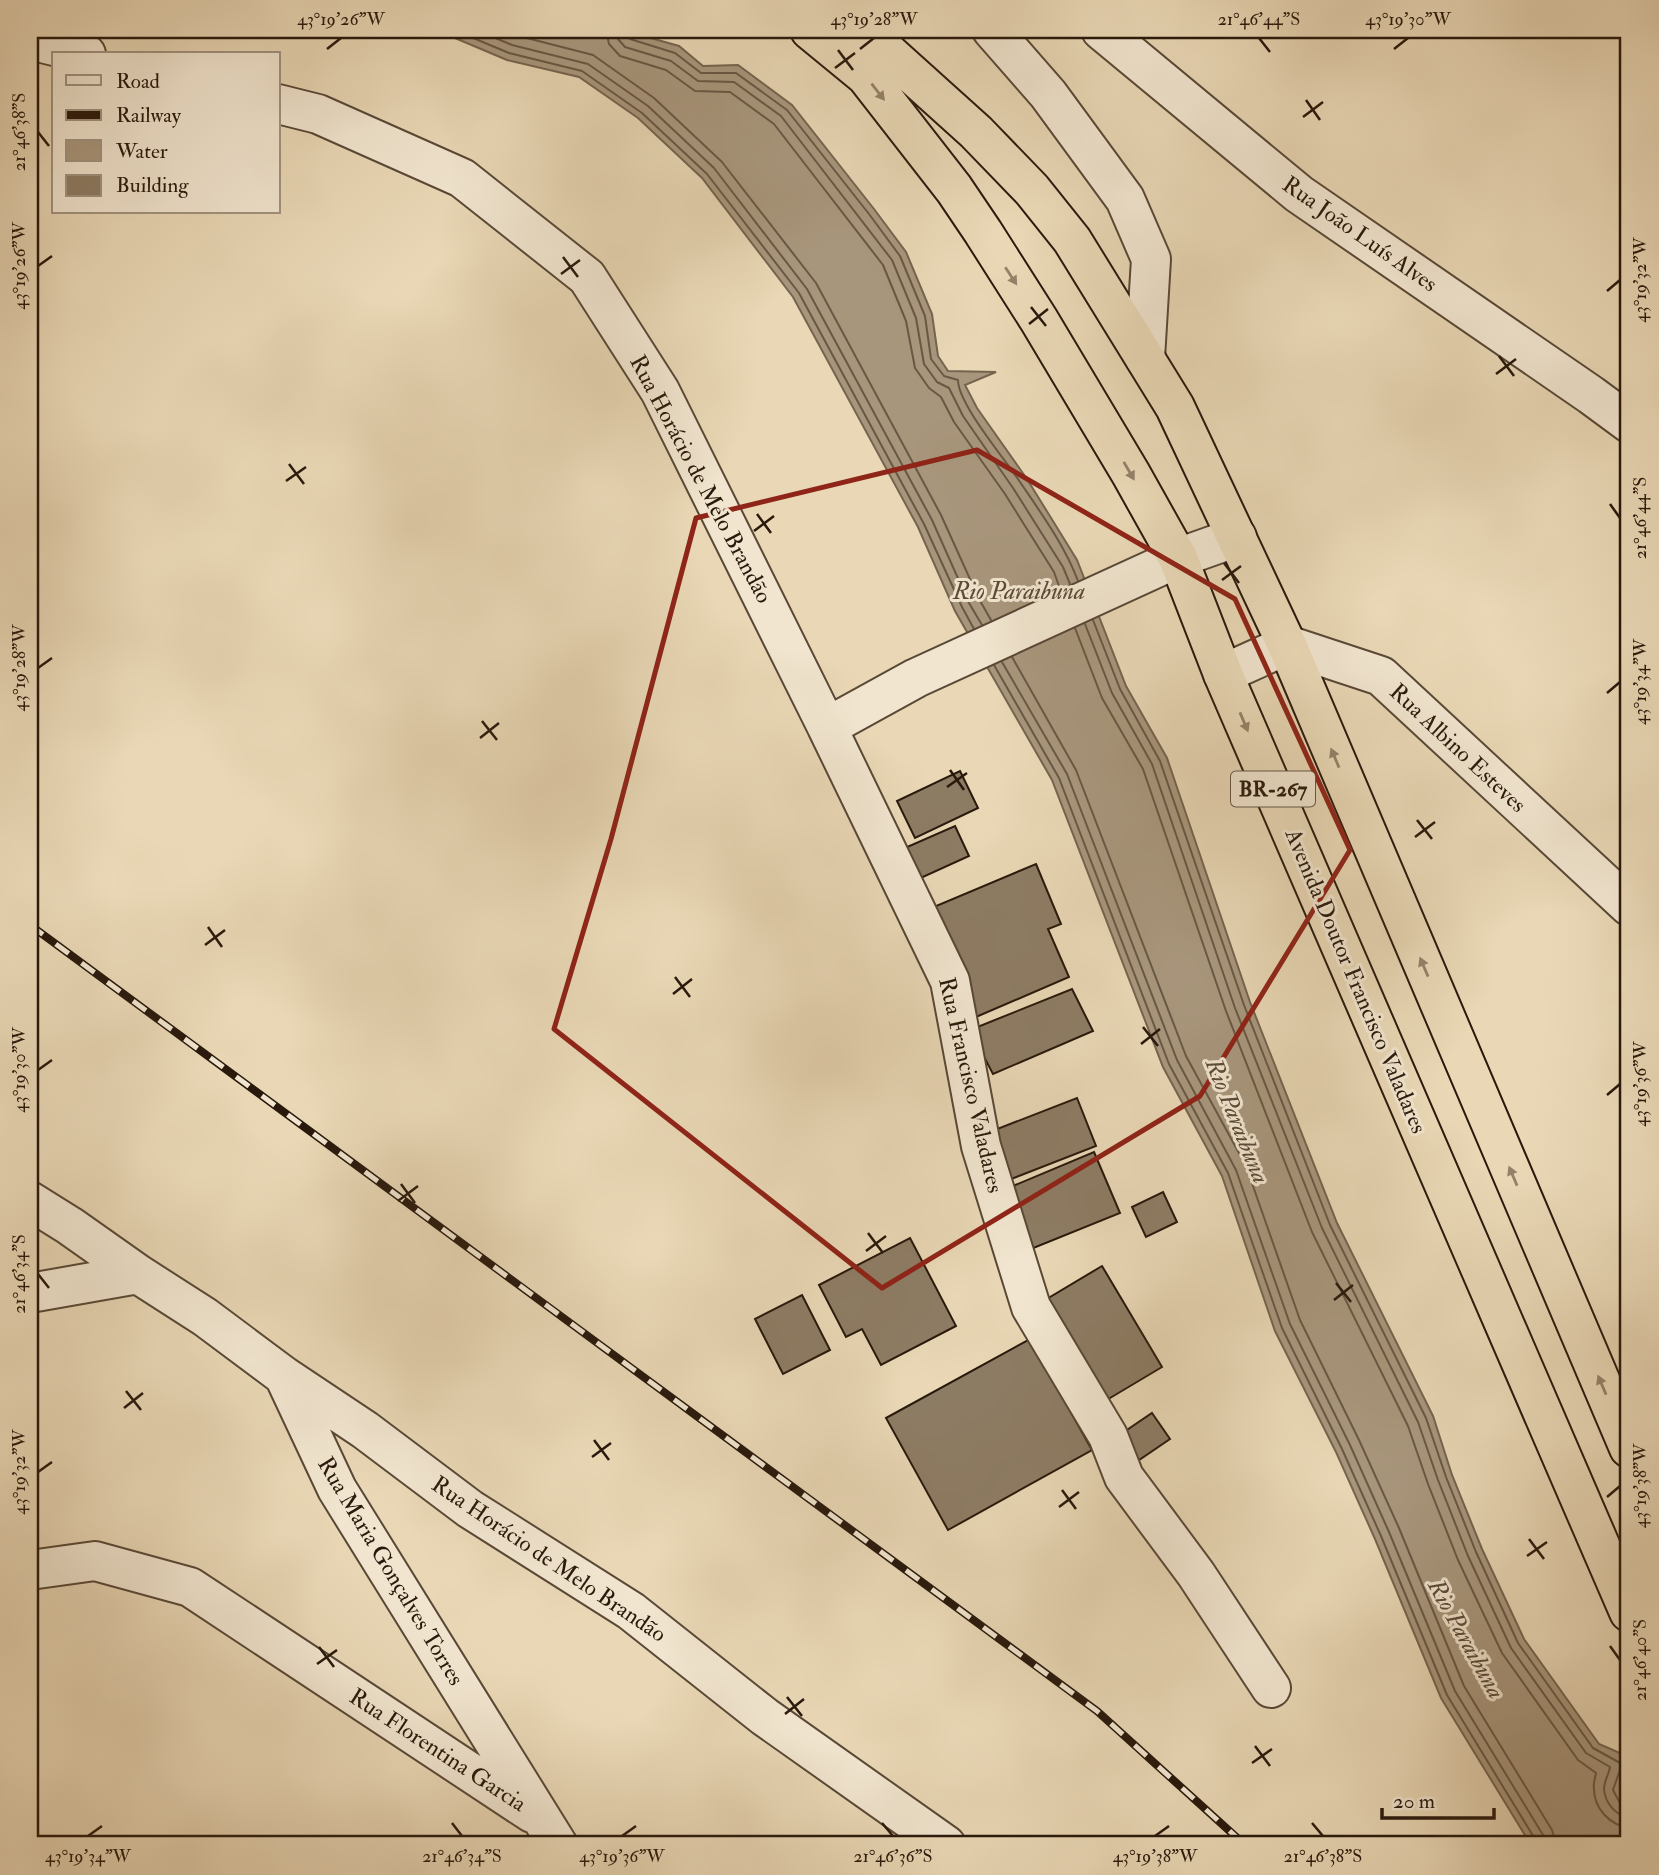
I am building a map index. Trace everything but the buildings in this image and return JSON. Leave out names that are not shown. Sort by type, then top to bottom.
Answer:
[{"type":"highway","name":"Avenida Doutor Francisco Valadares","points":[[810,30],[866,76],[954,189],[1039,320],[1178,558],[1223,674],[1629,1612]]},
{"type":"highway","name":"BR-267","points":[[857,30],[875,41],[976,132],[1032,190],[1072,240],[1175,407],[1287,645],[1629,1448]]},
{"type":"street","points":[[992,30],[1048,94],[1125,199],[1151,260],[1145,358]]},
{"type":"street","name":"Rua João Luís Alves","points":[[1101,30],[1299,194],[1629,423]]},
{"type":"street","points":[[30,40],[78,52]]},
{"type":"street","name":"Rua Horácio de Melo Brandão","points":[[280,104],[318,114],[462,178],[587,277],[660,391],[827,727]]},
{"type":"street","points":[[827,727],[916,678],[1178,558],[1237,537]]},
{"type":"street","points":[[1223,674],[1287,645]]},
{"type":"street","name":"Rua Albino Esteves","points":[[1287,645],[1381,676],[1629,906]]},
{"type":"street","name":"Rua Francisco Valadares","points":[[827,727],[950,981],[981,1146],[1031,1307],[1108,1436],[1124,1477],[1196,1574],[1270,1688]]},
{"type":"street","name":"Rua Maria Gonçalves Torres","points":[[30,1201],[205,1317],[284,1376],[337,1489],[550,1832]]},
{"type":"street","points":[[30,1293],[138,1274]]},
{"type":"street","name":"Rua Horácio de Melo Brandão","points":[[284,1376],[365,1430],[470,1508],[631,1611],[765,1717],[946,1845]]},
{"type":"street","name":"Rua Florentina Garcia","points":[[30,1570],[95,1561],[190,1587],[550,1832]]},
{"type":"highlighted area","points":[[977,450],[1235,599],[1350,850],[1200,1096],[882,1288],[554,1029],[611,839],[696,518]]},
{"type":"water","name":"Rio Paraibuna","points":[[436,30],[622,30],[679,46],[703,66],[738,65],[792,105],[906,252],[932,314],[938,356],[948,371],[996,372],[965,385],[977,408],[1027,479],[1077,560],[1126,686],[1167,758],[1250,1002],[1337,1223],[1433,1416],[1452,1475],[1482,1549],[1524,1639],[1599,1744],[1629,1757],[1629,1769],[1620,1788],[1629,1806],[1629,1845],[1531,1845],[1441,1698],[1336,1452],[1275,1331],[1222,1176],[1163,1067],[1052,780],[955,611],[918,527],[793,297],[702,178],[638,118],[579,77],[507,60]]},
{"type":"railway","points":[[30,925],[1097,1711],[1245,1845]]}]
